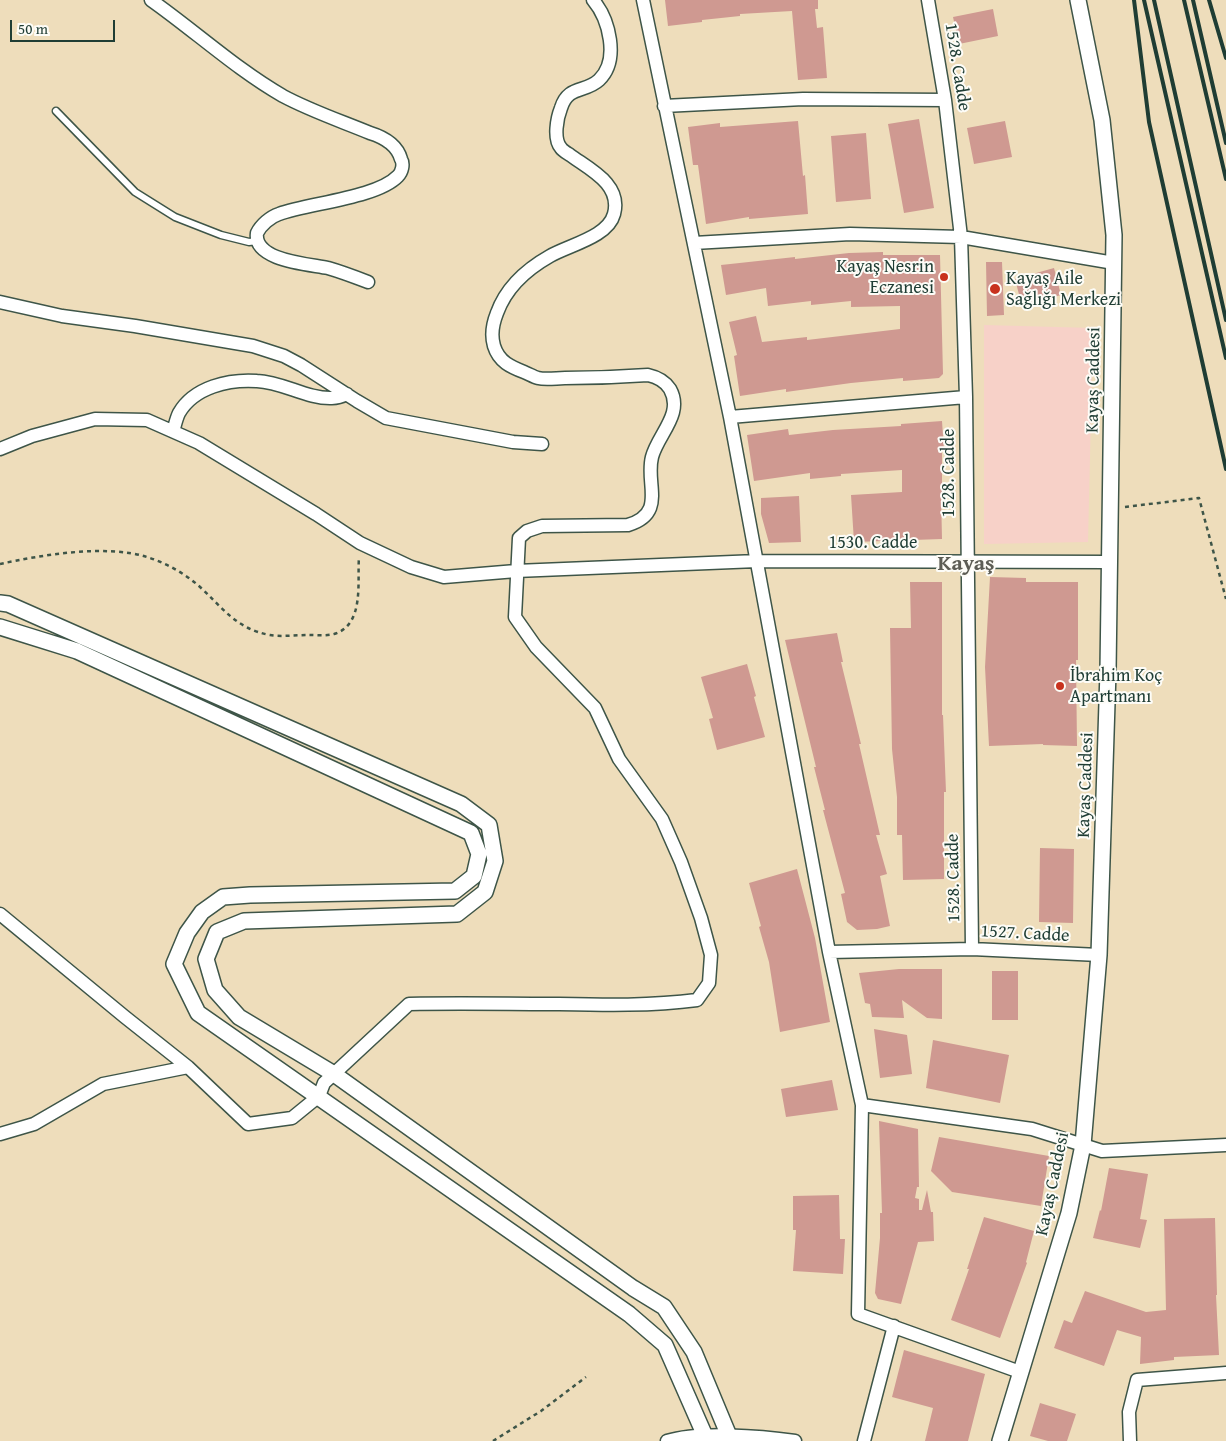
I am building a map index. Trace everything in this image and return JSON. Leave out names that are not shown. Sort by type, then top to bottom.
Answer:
[{"type":"street","points":[[151,0],[210,45],[282,95],[319,113],[376,135],[391,144],[402,161],[401,172],[393,180],[353,196],[279,214],[259,228],[257,233],[257,241],[260,247],[273,255],[329,269],[368,282]]},
{"type":"street","points":[[0,914],[118,1012],[188,1067],[248,1124],[292,1118],[319,1096],[324,1083],[409,1004],[670,1004],[697,1000],[709,983],[711,955],[701,918],[681,862],[662,819],[619,759],[595,708],[536,647],[515,617],[519,538],[542,526],[628,524],[645,515],[653,499],[650,471],[654,451],[668,426],[674,410],[674,398],[668,387],[654,376],[538,378],[508,365],[500,357],[494,346],[493,331],[497,313],[504,297],[518,280],[548,257],[600,232],[610,223],[615,212],[615,197],[608,183],[560,148],[557,137],[558,117],[565,98],[574,90],[592,85],[606,69],[610,52],[609,34],[603,14],[593,0]]},
{"type":"street","points":[[644,0],[664,106],[730,417],[829,952],[862,1105],[858,1314],[1020,1372]]},
{"type":"street","name":"1528. Cadde","points":[[928,0],[945,100],[961,237],[966,397],[972,948]]},
{"type":"street","name":"Kayaş Caddesi","points":[[1000,1441],[1069,1213],[1083,1145],[1099,955],[1108,671],[1114,235],[1102,120],[1078,0]]},
{"type":"street","points":[[664,106],[803,99],[945,100]]},
{"type":"street","points":[[694,243],[850,234],[961,237],[1114,263]]},
{"type":"street","points":[[0,302],[62,316],[260,347],[301,365],[376,413],[397,421],[513,442],[542,444]]},
{"type":"street","points":[[173,431],[179,414],[194,397],[215,385],[258,380],[318,397],[334,398],[347,394]]},
{"type":"street","points":[[730,417],[966,397]]},
{"type":"street","name":"1530. Cadde","points":[[0,449],[32,436],[95,419],[147,420],[199,443],[360,543],[411,567],[444,577],[516,571],[756,561],[1109,562]]},
{"type":"street","points":[[0,603],[8,604],[461,804],[489,825],[496,861],[485,892],[457,914],[244,921],[217,932],[206,959],[215,990],[239,1017],[334,1074],[633,1288],[664,1307],[694,1352],[729,1436]]},
{"type":"street","points":[[0,626],[76,651],[471,833],[479,854],[474,876],[455,891],[223,896],[202,912],[187,933],[174,964],[198,1013],[629,1314],[665,1345],[704,1436]]},
{"type":"street","name":"1527. Cadde","points":[[829,952],[972,948],[1099,955]]},
{"type":"street","points":[[0,1134],[34,1124],[104,1084],[188,1067]]},
{"type":"street","points":[[862,1105],[1032,1129],[1102,1151],[1226,1145]]},
{"type":"street","points":[[864,1441],[894,1326]]},
{"type":"street","points":[[1130,1441],[1129,1412],[1138,1380],[1226,1373]]},
{"type":"street","points":[[667,1441],[679,1437],[704,1436],[795,1441]]},
{"type":"lane","points":[[56,111],[135,192],[174,217],[221,235],[249,242],[257,241]]},
{"type":"path","points":[[1110,509],[1199,498],[1226,599]]},
{"type":"path","points":[[0,564],[68,553],[105,551],[132,553],[160,561],[174,568],[200,588],[230,617],[251,629],[271,635],[329,635],[345,628],[354,617],[358,588],[360,543]]},
{"type":"path","points":[[493,1441],[541,1411],[586,1377]]},
{"type":"shaded area","points":[[984,325],[1093,328],[1088,542],[984,544]]},
{"type":"building","points":[[665,0],[818,0],[818,9],[815,9],[817,28],[823,27],[827,78],[798,80],[792,11],[740,14],[740,16],[668,26]]},
{"type":"building","points":[[993,9],[998,36],[959,44],[953,17]]},
{"type":"building","points":[[919,119],[934,208],[904,213],[888,124]]},
{"type":"building","points":[[798,121],[808,214],[749,219],[749,217],[706,224],[698,165],[693,165],[688,127],[720,123],[720,127]]},
{"type":"building","points":[[1005,121],[1012,157],[974,164],[967,128]]},
{"type":"building","points":[[866,133],[871,199],[836,202],[831,136]]},
{"type":"building","points":[[883,252],[883,255],[940,255],[943,374],[939,378],[903,381],[903,378],[786,392],[786,389],[740,396],[734,356],[737,355],[729,322],[756,316],[762,342],[807,337],[807,340],[900,329],[900,306],[851,307],[851,301],[811,305],[811,301],[768,306],[766,288],[726,295],[721,265],[795,257],[795,259],[849,253]]},
{"type":"building","name":"Kayaş Aile Sağlığı Merkezi","points":[[986,262],[1002,262],[1004,315],[987,316]]},
{"type":"building","points":[[1054,268],[1061,295],[1022,306],[1015,279]]},
{"type":"building","points":[[942,421],[944,451],[942,451],[941,493],[942,539],[854,542],[851,495],[902,492],[902,470],[841,474],[841,476],[810,479],[810,473],[754,481],[747,435],[788,429],[789,435]]},
{"type":"building","points":[[799,496],[801,542],[769,543],[761,514],[761,498]]},
{"type":"building","points":[[990,577],[1026,578],[1026,582],[1078,582],[1078,660],[1076,660],[1077,746],[1043,744],[989,746],[985,667]]},
{"type":"building","points":[[910,582],[942,582],[942,715],[946,792],[944,792],[944,879],[903,880],[902,835],[897,835],[897,797],[892,749],[890,628],[911,628]]},
{"type":"building","points":[[837,633],[843,662],[841,662],[880,835],[876,835],[887,874],[880,876],[890,926],[877,929],[857,930],[847,922],[841,894],[845,893],[823,810],[825,810],[814,767],[816,767],[785,640]]},
{"type":"building","points":[[747,664],[765,737],[717,750],[709,719],[713,718],[701,677]]},
{"type":"building","points":[[1040,848],[1074,849],[1073,923],[1039,922]]},
{"type":"building","points":[[797,869],[815,938],[830,1022],[780,1032],[769,962],[749,883]]},
{"type":"building","points":[[899,969],[942,969],[942,1019],[927,1018],[902,1000],[904,1018],[872,1017],[870,1004],[865,1003],[859,973]]},
{"type":"building","points":[[992,971],[1018,971],[1018,1020],[992,1020]]},
{"type":"building","points":[[874,1029],[907,1035],[912,1074],[880,1078]]},
{"type":"building","points":[[933,1040],[1009,1055],[1000,1103],[926,1088]]},
{"type":"building","points":[[832,1080],[838,1110],[786,1117],[781,1089]]},
{"type":"building","points":[[879,1121],[918,1129],[919,1187],[917,1187],[915,1198],[919,1199],[919,1210],[922,1210],[927,1190],[931,1212],[933,1212],[934,1241],[918,1242],[901,1304],[878,1299],[875,1293],[880,1238],[880,1213],[882,1213]]},
{"type":"building","points":[[939,1137],[1049,1156],[1041,1206],[952,1192],[931,1171]]},
{"type":"building","points":[[1109,1168],[1148,1174],[1140,1219],[1147,1220],[1140,1248],[1093,1238],[1101,1211]]},
{"type":"building","points":[[839,1195],[840,1239],[845,1239],[843,1274],[793,1271],[796,1230],[793,1230],[793,1196]]},
{"type":"building","points":[[984,1217],[1034,1231],[1027,1263],[1000,1338],[951,1320],[969,1269],[967,1269]]},
{"type":"building","points":[[1215,1218],[1219,1355],[1174,1357],[1174,1360],[1140,1364],[1141,1337],[1117,1330],[1104,1366],[1054,1348],[1064,1320],[1072,1323],[1085,1291],[1146,1312],[1166,1310],[1164,1219]]},
{"type":"building","points":[[904,1350],[985,1374],[968,1441],[925,1441],[933,1408],[892,1397]]},
{"type":"building","points":[[1040,1403],[1076,1414],[1067,1441],[1048,1441],[1030,1436]]},
{"type":"railway","points":[[1134,0],[1149,122],[1226,469]]},
{"type":"railway","points":[[1144,0],[1226,358]]},
{"type":"railway","points":[[1154,0],[1226,320]]},
{"type":"railway","points":[[1184,0],[1226,179]]},
{"type":"railway","points":[[1193,0],[1226,143]]},
{"type":"railway","points":[[1209,0],[1226,58]]},
{"type":"place","name":"Kayaş Nesrin Eczanesi","points":[[944,277]]},
{"type":"place","name":"Kayaş Aile Sağlığı Merkezi","points":[[995,289]]},
{"type":"place","name":"İbrahim Koç Apartmanı","points":[[1060,686]]},
{"type":"district","name":"Kayaş","points":[[966,564]]}]
